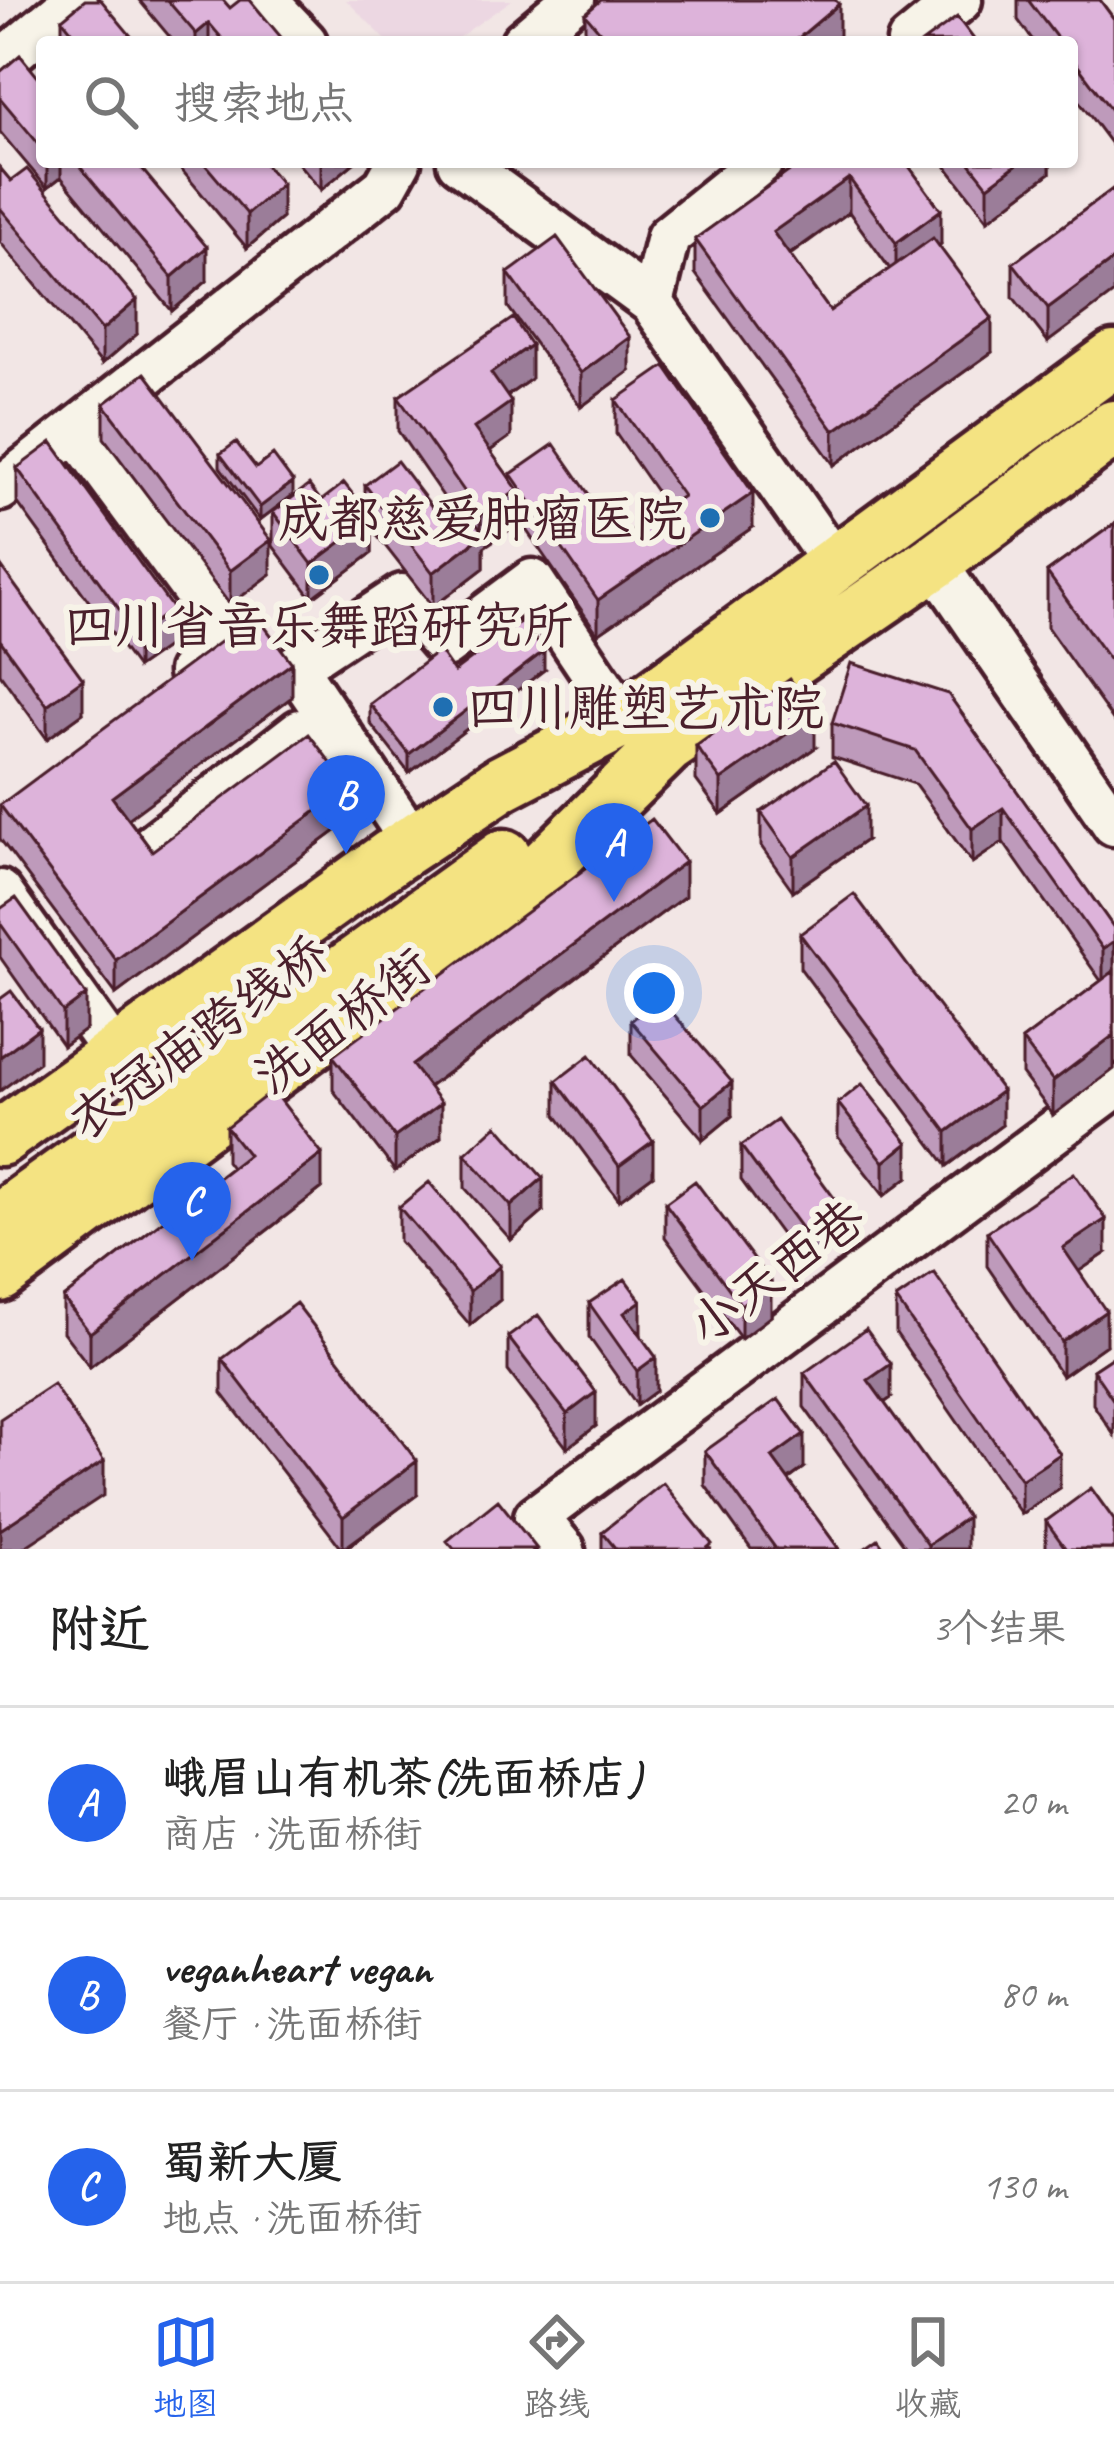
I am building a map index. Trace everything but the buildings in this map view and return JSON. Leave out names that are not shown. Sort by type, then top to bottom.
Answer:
[{"type":"main road","name":"洗面桥街","points":[[0,1274],[531,880],[646,732],[833,562],[1114,359]]},
{"type":"main road","name":"洗面桥街","points":[[0,1138],[116,1054],[934,562],[1114,428]]},
{"type":"main road","name":"衣冠庙跨线桥","points":[[0,1180],[403,878]]},
{"type":"main road","name":"衣冠庙跨线桥","points":[[0,1220],[403,878]]},
{"type":"street","points":[[0,63],[75,0]]},
{"type":"street","points":[[265,0],[299,36]]},
{"type":"street","points":[[530,36],[573,0]]},
{"type":"street","points":[[916,36],[960,0]]},
{"type":"street","points":[[0,489],[385,187],[396,168]]},
{"type":"street","points":[[467,168],[652,303],[833,562]]},
{"type":"street","points":[[652,303],[668,238],[754,168]]},
{"type":"street","points":[[75,430],[231,640],[160,696]]},
{"type":"street","points":[[934,562],[1114,824]]},
{"type":"street","points":[[403,878],[295,667],[402,596],[445,646],[532,580],[646,732]]},
{"type":"street","points":[[148,849],[300,731],[403,878]]},
{"type":"street","points":[[0,892],[116,1054]]},
{"type":"street","name":"小天西巷","points":[[562,1549],[536,1517],[1114,1087]]},
{"type":"shaded area","points":[[346,0],[512,0],[461,36],[382,36]]},
{"type":"place","name":"成都慈爱肿瘤医院","points":[[710,518]]},
{"type":"place","name":"四川省音乐舞蹈研究所","points":[[319,575]]},
{"type":"place","name":"四川雕塑艺术院","points":[[443,707]]},
{"type":"place","name":"veganheart vegan","points":[[346,854]]},
{"type":"place","name":"峨眉山有机茶(洗面桥店)","points":[[614,902]]},
{"type":"place","name":"蜀新大厦","points":[[192,1261]]}]
